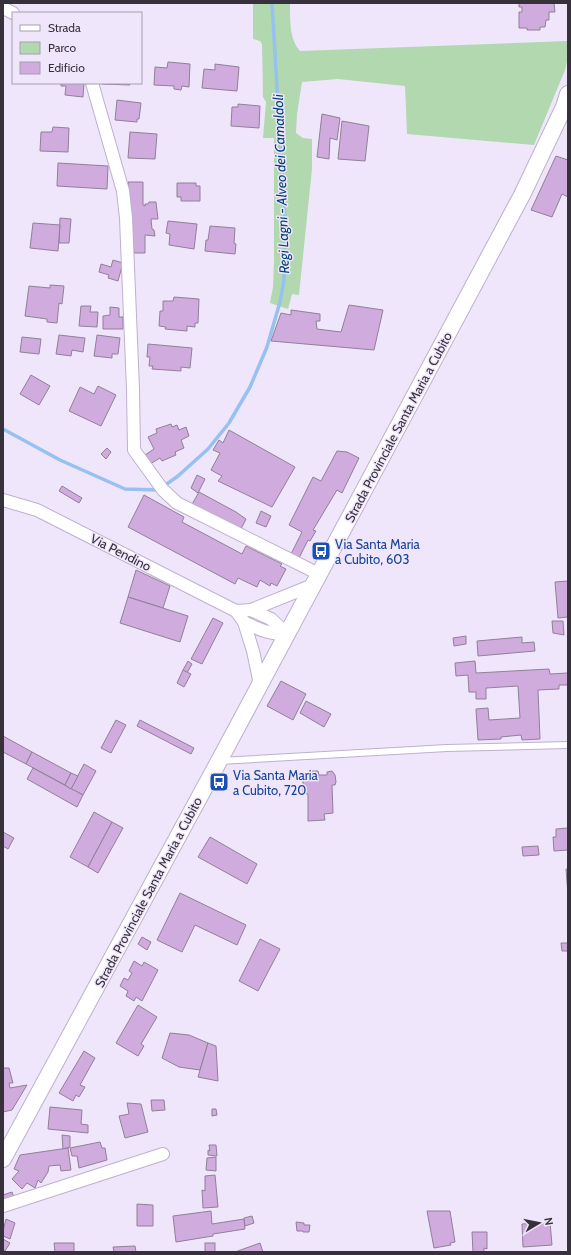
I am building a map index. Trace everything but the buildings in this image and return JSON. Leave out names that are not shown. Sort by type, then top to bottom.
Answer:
[{"type":"main road","name":"Strada Provinciale Santa Maria a Cubito","points":[[3,1159],[219,761],[522,195],[564,107],[568,94]]},
{"type":"street","points":[[3,8],[12,12]]},
{"type":"street","points":[[92,84],[123,191],[126,218],[133,374],[134,450],[161,486],[177,502],[316,579]]},
{"type":"street","name":"Via Pendino","points":[[3,500],[37,510],[236,611],[244,622],[253,651],[260,684]]},
{"type":"street","points":[[236,611],[251,610],[316,579]]},
{"type":"street","points":[[251,610],[272,619],[287,634]]},
{"type":"street","name":"Via Pendino","points":[[244,622],[263,631],[275,634],[287,634]]},
{"type":"street","points":[[3,1206],[163,1154]]},
{"type":"lane","points":[[219,761],[446,748],[568,745]]},
{"type":"green space","points":[[253,3],[290,3],[292,35],[296,46],[300,51],[568,41],[568,57],[565,70],[534,145],[407,134],[405,86],[338,79],[302,82],[297,114],[296,133],[303,138],[312,139],[312,169],[299,295],[292,294],[288,309],[270,303],[273,287],[274,262],[274,138],[263,138],[266,102],[263,97],[262,44],[260,41],[253,39]]},
{"type":"waterway","name":"Regi Lagni - Alveo dei Camaldoli","points":[[164,486],[178,476],[208,449],[229,423],[250,387],[267,347],[280,302],[284,280],[285,223],[272,3]]},
{"type":"waterway","name":"Regi Lagni - Alveo dei Camaldoli","points":[[3,429],[60,460],[125,489],[159,490]]},
{"type":"place","name":"Via Santa Maria a Cubito, 603","points":[[321,551]]},
{"type":"place","name":"Via Santa Maria a Cubito, 720","points":[[219,782]]}]
